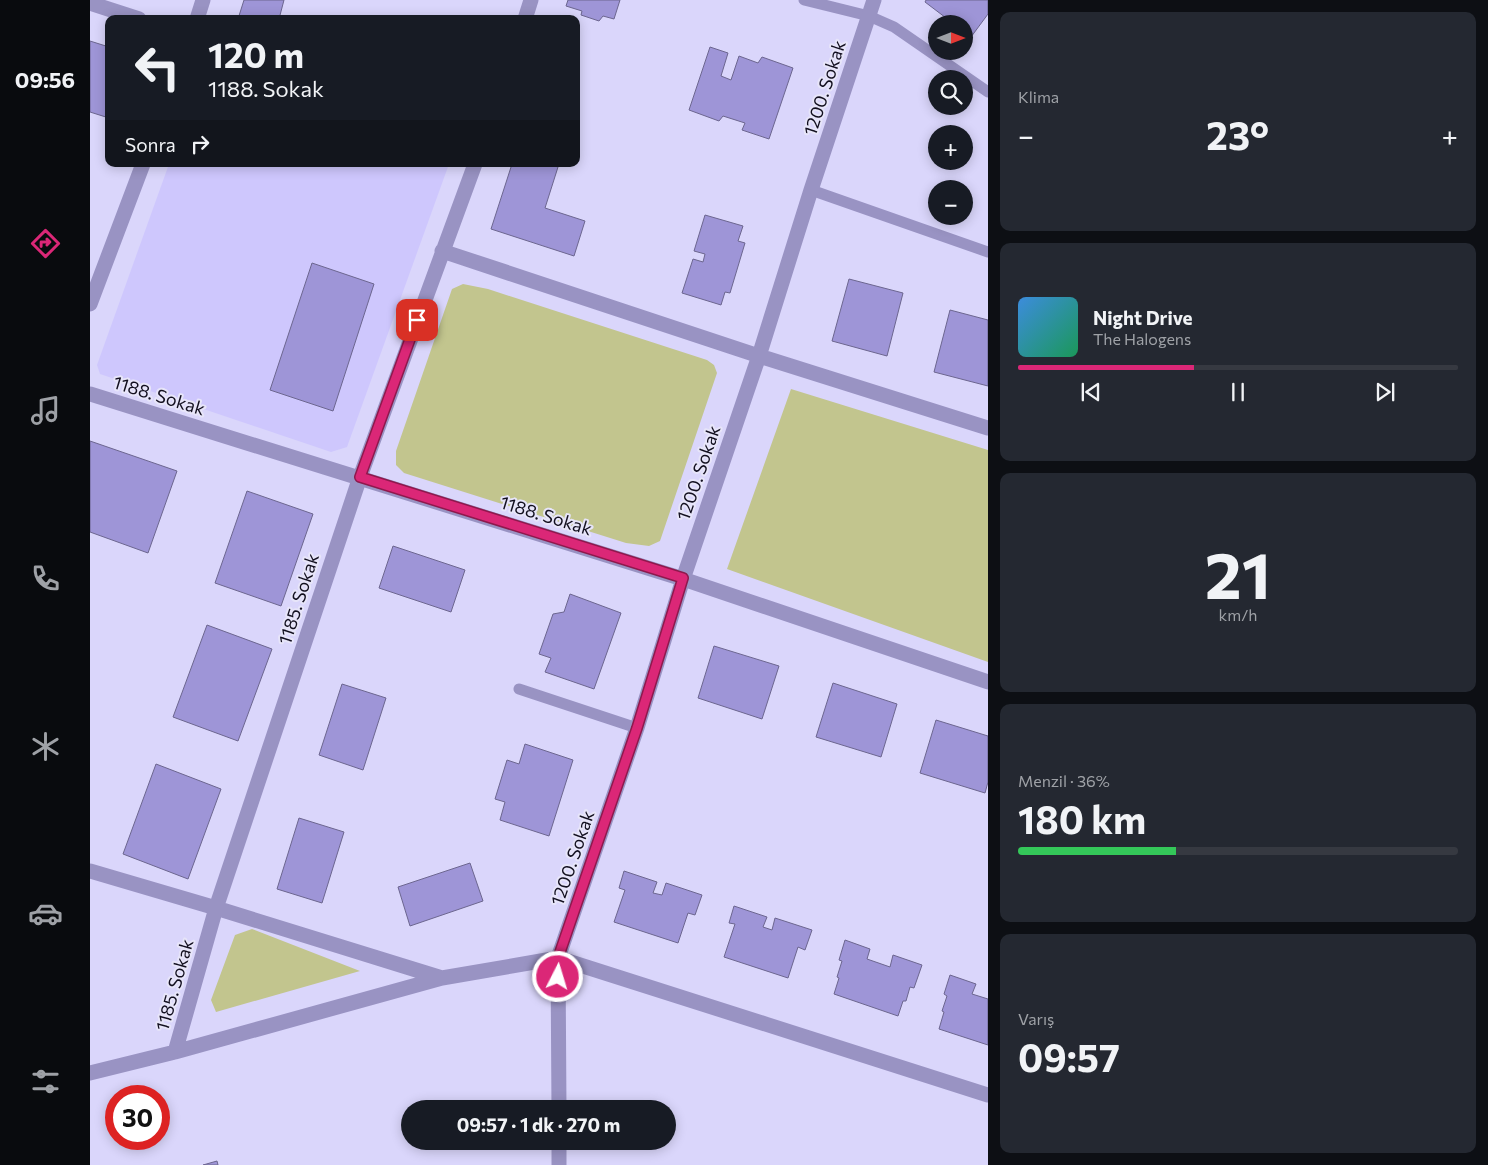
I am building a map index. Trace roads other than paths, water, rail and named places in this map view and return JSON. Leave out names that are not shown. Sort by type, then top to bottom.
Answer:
[{"type":"street","points":[[198,15],[203,0]]},
{"type":"street","points":[[526,15],[531,0]]},
{"type":"street","name":"1200. Sokak","points":[[558,1100],[558,958],[637,728],[683,578],[759,356],[811,190],[874,0]]},
{"type":"street","points":[[90,2],[128,15]]},
{"type":"street","points":[[90,304],[142,167]]},
{"type":"street","name":"1185. Sokak","points":[[175,1052],[216,908],[360,477],[474,167]]},
{"type":"street","points":[[442,251],[759,356],[988,428]]},
{"type":"street","name":"1188. Sokak","points":[[90,394],[683,578],[988,682]]},
{"type":"street","points":[[90,871],[442,978]]},
{"type":"street","points":[[90,1073],[175,1052],[442,978],[558,958],[988,1095]]},
{"type":"street","points":[[559,1150],[559,1165]]},
{"type":"lane","points":[[804,0],[868,16],[894,27],[988,92]]},
{"type":"lane","points":[[811,190],[988,252]]},
{"type":"lane","points":[[519,689],[637,728]]}]
